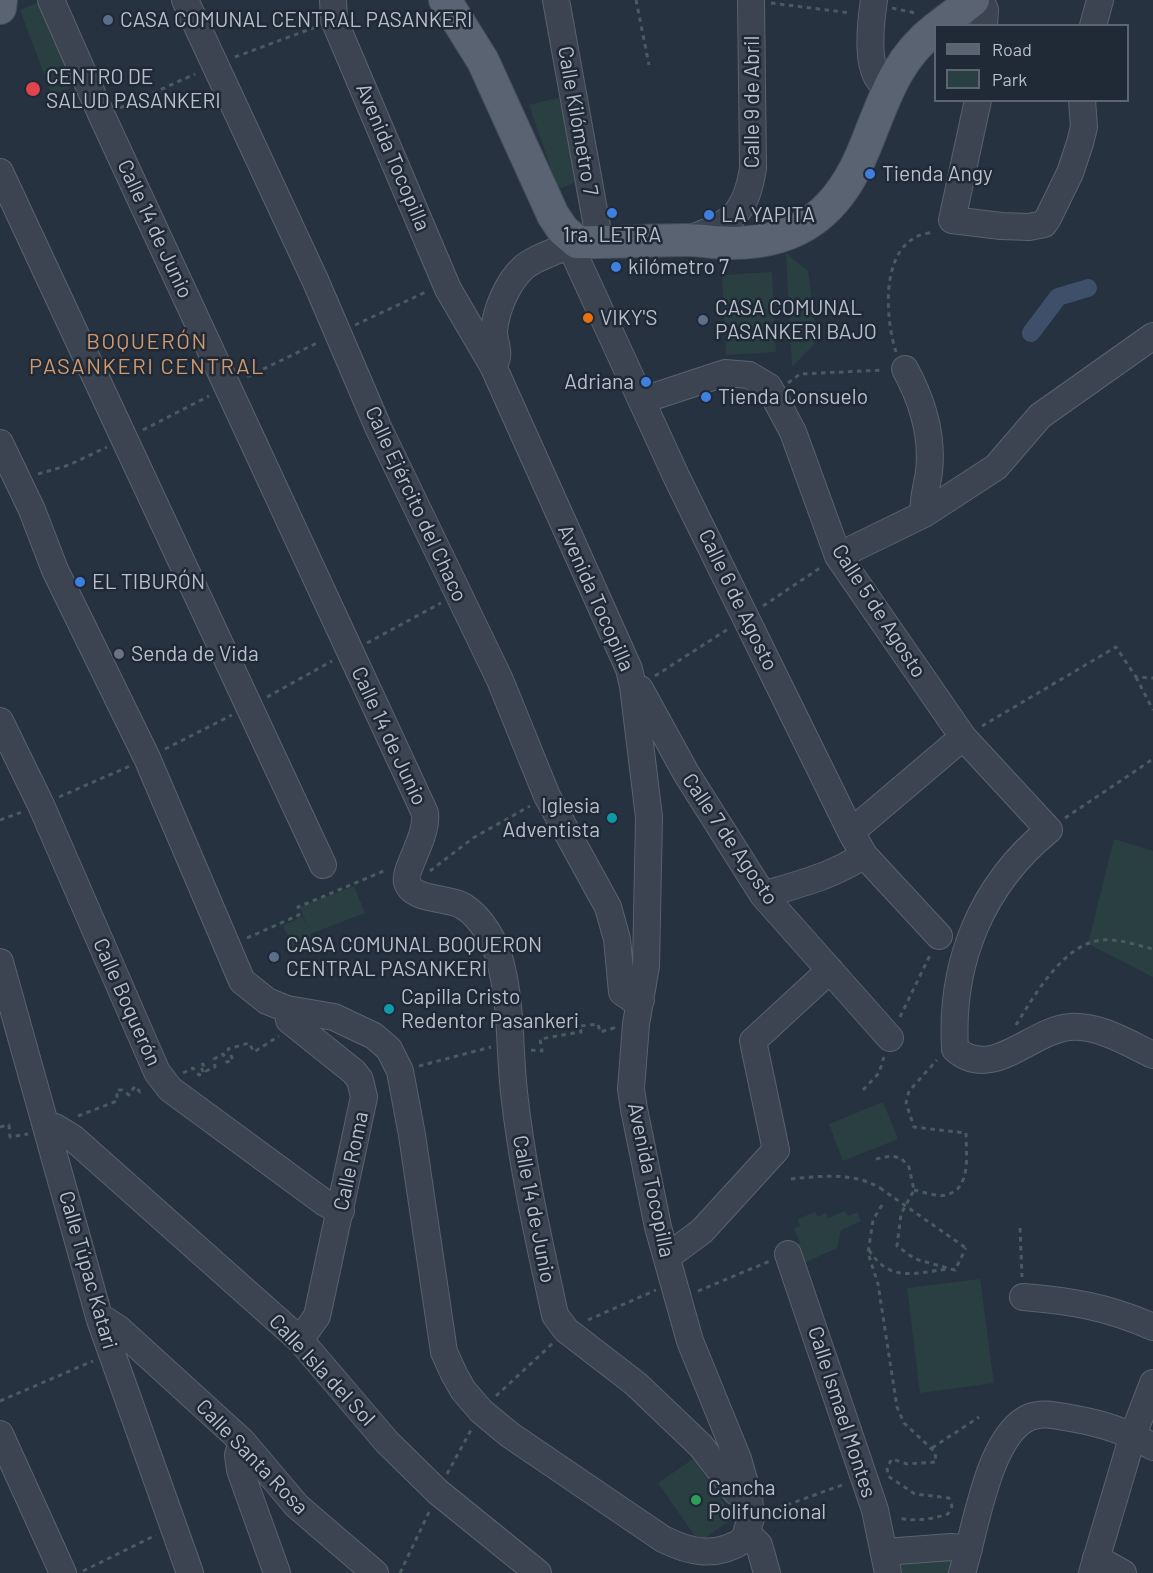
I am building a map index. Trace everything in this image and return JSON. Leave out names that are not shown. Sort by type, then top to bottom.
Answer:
[{"type":"main road","points":[[0,8],[1,0]]},
{"type":"main road","points":[[445,0],[483,61],[553,215],[563,230],[589,243],[686,240],[732,243],[779,237],[805,227],[825,213],[845,189],[865,149],[888,86],[917,43],[934,30]]},
{"type":"main road","points":[[941,24],[972,0]]},
{"type":"street","name":"Calle 14 de Junio","points":[[51,0],[102,116],[425,813],[425,832],[406,878],[409,888],[462,905],[479,919],[499,958],[521,1041],[513,1090],[528,1191],[555,1315],[567,1330],[636,1384],[701,1446],[736,1492],[749,1516]]},
{"type":"street","name":"Calle Ejército del Chaco","points":[[185,0],[316,282],[378,427],[500,680],[547,796],[608,907],[617,939],[622,992],[632,999],[641,1000]]},
{"type":"street","name":"Avenida Tocopilla","points":[[333,0],[334,20],[446,283],[493,366],[629,669],[649,818],[646,966],[631,1089],[676,1291],[690,1341],[738,1459],[749,1516]]},
{"type":"street","name":"Calle Kilómetro 7","points":[[556,0],[589,243]]},
{"type":"street","name":"Calle 9 de Abril","points":[[686,240],[726,224],[738,214],[750,191],[753,168],[752,0]]},
{"type":"street","points":[[981,0],[984,24]]},
{"type":"street","points":[[1094,24],[1100,0]]},
{"type":"street","points":[[873,6],[871,55],[873,68],[879,80],[888,86]]},
{"type":"street","points":[[978,102],[952,220],[1001,226],[1044,224],[1070,173],[1080,143],[1084,127],[1082,102]]},
{"type":"street","points":[[0,172],[323,865]]},
{"type":"street","points":[[493,366],[498,354],[494,333],[497,314],[512,282],[524,267],[589,243]]},
{"type":"street","name":"Calle 6 de Agosto","points":[[589,243],[576,258],[677,478],[851,832],[864,855],[939,936]]},
{"type":"street","points":[[838,556],[924,514],[996,467],[1040,416],[1153,336]]},
{"type":"street","points":[[905,369],[916,389],[927,423],[929,471],[922,505],[924,514]]},
{"type":"street","name":"Calle 5 de Agosto","points":[[643,400],[725,373],[749,375],[762,380],[774,393],[793,432],[838,556],[963,737],[1041,836]]},
{"type":"street","points":[[0,443],[9,485],[55,570],[147,758],[242,981],[291,1018],[334,1017],[374,1036],[389,1049],[400,1071],[412,1135],[444,1352],[463,1390],[481,1411],[510,1435],[663,1539],[691,1551],[711,1553],[737,1544],[749,1516]]},
{"type":"street","name":"Calle 7 de Agosto","points":[[633,686],[639,687],[686,773],[763,895],[890,1038]]},
{"type":"street","name":"Calle Boquerón","points":[[0,721],[45,816],[157,1072],[170,1089],[325,1203],[342,1211]]},
{"type":"street","points":[[851,832],[963,737]]},
{"type":"street","points":[[1041,836],[989,900],[978,916],[965,946],[958,990],[955,1050],[971,1059],[996,1059],[1054,1030],[1069,1027],[1095,1030],[1153,1055]]},
{"type":"street","points":[[763,895],[825,876],[845,868],[864,855]]},
{"type":"street","name":"Calle Túpac Katari","points":[[0,962],[52,1129],[100,1320],[190,1573]]},
{"type":"street","points":[[667,1257],[702,1231],[776,1150],[753,1041],[830,970]]},
{"type":"street","name":"Calle Roma","points":[[291,1018],[354,1072],[363,1089],[364,1097],[342,1211],[317,1316],[300,1340]]},
{"type":"street","name":"Calle Isla del Sol","points":[[52,1129],[73,1138],[300,1340],[387,1442],[438,1492],[538,1573]]},
{"type":"street","name":"Calle Ismael Montes","points":[[788,1254],[864,1478],[886,1563]]},
{"type":"street","points":[[1023,1297],[1078,1302],[1120,1312],[1153,1327]]},
{"type":"street","name":"Calle Santa Rosa","points":[[100,1320],[105,1320],[119,1329],[242,1441],[297,1506],[375,1573]]},
{"type":"street","points":[[1123,1573],[1094,1565],[1143,1441],[1153,1383]]},
{"type":"street","points":[[886,1563],[951,1547],[966,1561],[990,1471],[1007,1438],[1018,1424],[1031,1416],[1044,1414],[1089,1422],[1143,1441]]},
{"type":"street","points":[[0,1434],[63,1573]]},
{"type":"street","points":[[242,1441],[238,1455],[240,1470],[277,1573]]},
{"type":"street","points":[[749,1516],[767,1573]]},
{"type":"street","points":[[691,1573],[708,1560],[711,1553]]},
{"type":"path","points":[[636,0],[649,65]]},
{"type":"path","points":[[795,6],[873,6],[936,24]]},
{"type":"path","points":[[774,393],[800,374],[905,369],[892,341],[888,285],[896,261],[906,245],[915,237],[944,229],[952,220]]},
{"type":"path","points":[[963,737],[1116,647],[1136,677],[1153,710]]},
{"type":"path","points":[[1136,677],[1153,678]]},
{"type":"path","points":[[1041,836],[1153,759]]},
{"type":"path","points":[[409,888],[473,838],[547,796]]},
{"type":"path","points":[[226,947],[299,915],[298,907],[414,860]]},
{"type":"path","points":[[863,1090],[879,1073],[890,1038],[939,936]]},
{"type":"path","points":[[996,1059],[1040,987],[1079,945],[1110,939],[1153,949]]},
{"type":"path","points":[[0,1127],[9,1125],[10,1137],[52,1129],[117,1101],[117,1090],[122,1090],[129,1095],[135,1086],[140,1092],[155,1089],[193,1068],[199,1075],[204,1072],[200,1065],[204,1064],[206,1071],[215,1067],[214,1059],[223,1054],[226,1062],[233,1060],[228,1049],[249,1043],[254,1052],[291,1018]]},
{"type":"path","points":[[400,1071],[521,1041],[532,1051],[542,1051],[540,1039],[581,1032],[580,1026],[598,1024],[600,1032],[614,1028],[615,1039],[635,1045]]},
{"type":"path","points":[[914,1190],[944,1196],[960,1188],[964,1178],[966,1133],[914,1127],[906,1103],[909,1092],[946,1050],[955,1050]]},
{"type":"path","points":[[876,1158],[891,1156],[901,1158],[909,1167],[914,1190],[901,1214],[897,1246],[915,1259],[951,1269]]},
{"type":"path","points":[[791,1179],[869,1181],[966,1248],[955,1270],[902,1275],[885,1269],[868,1248]]},
{"type":"path","points":[[874,1510],[911,1521],[948,1514],[952,1506],[949,1498],[915,1494],[888,1476],[887,1467],[892,1459],[907,1464],[936,1462],[935,1452],[904,1423],[897,1407],[880,1294],[868,1248],[873,1220],[882,1205]]},
{"type":"path","points":[[1020,1228],[1023,1297]]},
{"type":"path","points":[[400,1573],[438,1492],[481,1411],[567,1330],[788,1254]]},
{"type":"path","points":[[0,1401],[111,1354]]},
{"type":"path","points":[[932,1448],[979,1417]]},
{"type":"path","points":[[749,1516],[864,1478]]},
{"type":"path","points":[[79,1573],[173,1526]]},
{"type":"green space","points":[[45,0],[91,78],[52,95],[20,10]]},
{"type":"green space","points":[[581,92],[597,175],[558,189],[529,105]]},
{"type":"green space","points":[[786,253],[808,271],[817,341],[792,367]]},
{"type":"green space","points":[[772,272],[776,352],[726,355],[722,275]]},
{"type":"green space","points":[[1114,839],[1153,851],[1153,977],[1088,944]]},
{"type":"green space","points":[[354,886],[365,913],[310,934],[313,942],[295,951],[283,926],[302,916],[308,928],[300,907]]},
{"type":"green space","points":[[883,1102],[898,1139],[843,1161],[829,1124]]},
{"type":"green space","points":[[845,1211],[848,1216],[857,1212],[861,1221],[841,1230],[837,1248],[795,1267],[787,1249],[800,1243],[794,1228],[800,1226],[798,1219],[815,1212],[818,1217],[826,1213],[828,1218]]},
{"type":"green space","points":[[980,1279],[994,1383],[920,1393],[907,1288]]},
{"type":"green space","name":"Cancha Polifuncional","points":[[693,1459],[734,1518],[699,1542],[658,1483]]},
{"type":"green space","points":[[902,1557],[951,1559],[955,1568],[954,1573],[891,1573]]},
{"type":"waterway","points":[[1031,333],[1058,297],[1088,288]]},
{"type":"place","name":"CASA COMUNAL CENTRAL PASANKERI","points":[[108,20]]},
{"type":"place","name":"CENTRO DE SALUD PASANKERI","points":[[33,89]]},
{"type":"place","name":"Tienda Angy","points":[[870,174]]},
{"type":"place","name":"1ra. LETRA","points":[[612,213]]},
{"type":"place","name":"LA YAPITA","points":[[709,215]]},
{"type":"place","name":"kilómetro 7","points":[[616,267]]},
{"type":"place","name":"VIKY'S","points":[[588,318]]},
{"type":"place","name":"CASA COMUNAL PASANKERI BAJO","points":[[703,320]]},
{"type":"place","name":"Adriana","points":[[646,382]]},
{"type":"place","name":"Tienda Consuelo","points":[[706,397]]},
{"type":"place","name":"EL TIBURÓN","points":[[80,582]]},
{"type":"place","name":"Senda de Vida","points":[[119,654]]},
{"type":"place","name":"Iglesia Adventista","points":[[612,818]]},
{"type":"place","name":"CASA COMUNAL BOQUERON CENTRAL PASANKERI","points":[[274,957]]},
{"type":"place","name":"Capilla Cristo Redentor Pasankeri","points":[[389,1009]]},
{"type":"place","name":"Cancha Polifuncional","points":[[696,1500]]},
{"type":"district","name":"BOQUERÓN PASANKERI CENTRAL","points":[[147,354]]}]
